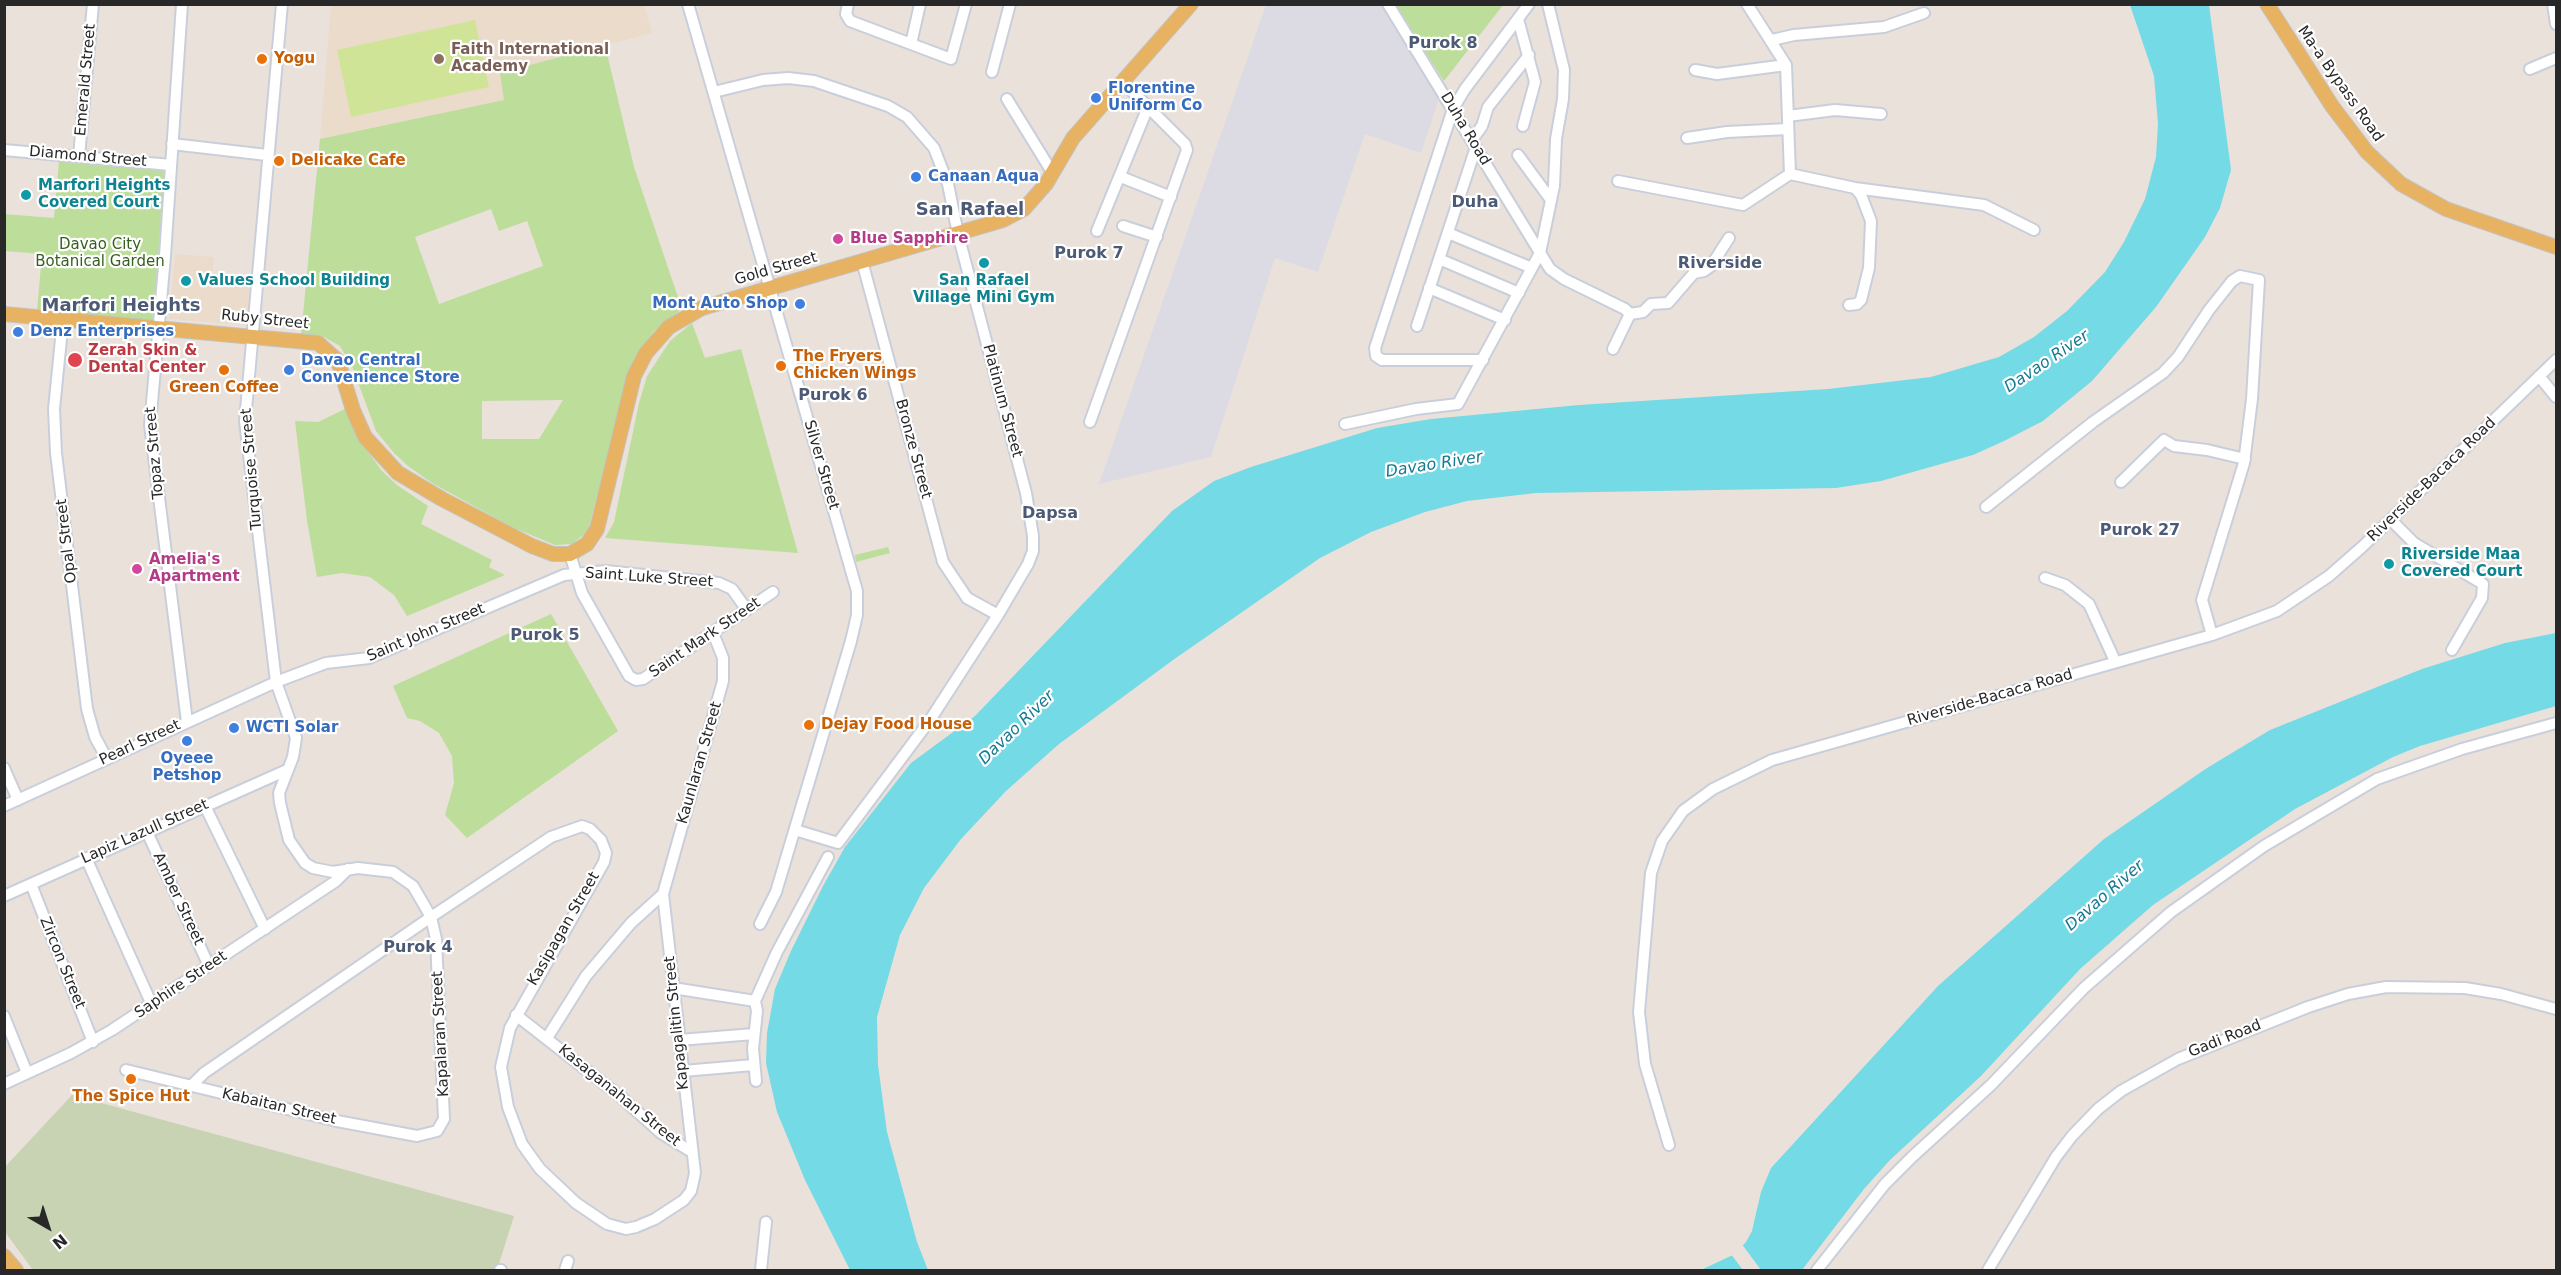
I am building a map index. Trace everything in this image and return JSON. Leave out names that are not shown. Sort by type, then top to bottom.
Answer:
[{"type":"main road","name":"Gold Street","points":[[570,554],[587,544],[597,529],[630,389],[646,353],[669,327],[689,313],[771,287],[958,234],[1003,220],[1024,209],[1039,194],[1073,138],[1191,4]]},
{"type":"main road","name":"Ma-a Bypass Road","points":[[2267,4],[2332,106],[2367,152],[2394,178],[2423,198],[2446,209],[2556,247]]},
{"type":"main road","name":"Ruby Street","points":[[4,314],[312,341],[326,348],[341,368],[353,410],[365,437],[398,472],[435,495],[532,546],[553,554],[570,554]]},
{"type":"main road","points":[[4,1256],[16,1270]]},
{"type":"street","name":"Emerald Street","points":[[79,156],[93,4]]},
{"type":"street","name":"Topaz Street","points":[[182,4],[150,425],[187,722]]},
{"type":"street","name":"Turquoise Street","points":[[276,682],[246,436],[251,335],[282,4]]},
{"type":"street","name":"Silver Street","points":[[688,4],[771,287],[854,580],[858,603],[855,628],[795,830],[773,902],[760,924]]},
{"type":"street","points":[[848,4],[846,14],[850,21],[951,59],[966,4]]},
{"type":"street","points":[[911,44],[920,4]]},
{"type":"street","points":[[992,72],[1010,4]]},
{"type":"street","name":"Duha Road","points":[[1388,4],[1540,253],[1560,276],[1625,309],[1630,314]]},
{"type":"street","points":[[1483,360],[1382,360],[1375,352],[1453,109],[1465,89],[1529,4]]},
{"type":"street","points":[[1345,424],[1416,409],[1455,406],[1461,400],[1540,253],[1551,200],[1564,70],[1548,4]]},
{"type":"street","points":[[1747,4],[1786,65],[1790,174]]},
{"type":"street","points":[[2553,4],[2556,24]]},
{"type":"street","points":[[1772,40],[1794,35],[1884,27],[1924,13]]},
{"type":"street","points":[[1518,19],[1535,82],[1523,126]]},
{"type":"street","points":[[1417,326],[1448,233],[1474,143],[1488,107],[1529,55]]},
{"type":"street","points":[[2530,69],[2556,58]]},
{"type":"street","points":[[1695,70],[1717,74],[1786,65]]},
{"type":"street","name":"Platinum Street","points":[[714,92],[763,80],[788,78],[814,81],[888,106],[907,117],[934,148],[948,184],[958,234],[1026,493],[1033,536],[1033,551],[1028,564],[998,615],[930,720],[838,843],[795,830]]},
{"type":"street","points":[[1090,422],[1187,147],[1123,82]]},
{"type":"street","points":[[1007,99],[1052,172]]},
{"type":"street","points":[[1097,231],[1148,107]]},
{"type":"street","points":[[1788,116],[1835,110],[1881,114]]},
{"type":"street","points":[[1687,138],[1727,132],[1788,129]]},
{"type":"street","points":[[172,144],[267,155]]},
{"type":"street","name":"Diamond Street","points":[[4,150],[171,165]]},
{"type":"street","points":[[1518,155],[1551,200]]},
{"type":"street","points":[[1618,181],[1743,205],[1790,174],[1855,188],[1984,206],[2034,230]]},
{"type":"street","points":[[1121,177],[1171,197]]},
{"type":"street","points":[[1849,305],[1857,304],[1861,300],[1869,267],[1871,221],[1861,195],[1855,188]]},
{"type":"street","points":[[1123,226],[1157,237]]},
{"type":"street","points":[[1448,233],[1532,268]]},
{"type":"street","points":[[1613,349],[1630,314],[1643,312],[1651,304],[1668,303],[1694,273],[1704,272],[1711,266],[1729,238]]},
{"type":"street","points":[[1439,259],[1519,293]]},
{"type":"street","name":"Bronze Street","points":[[862,261],[943,562],[967,598],[998,615]]},
{"type":"street","points":[[1986,507],[2093,422],[2163,373],[2178,357],[2209,310],[2240,276],[2259,280],[2252,399],[2245,459],[2202,600],[2212,635]]},
{"type":"street","points":[[1429,288],[1505,320]]},
{"type":"street","name":"Opal Street","points":[[63,319],[54,410],[56,453],[87,709],[95,737],[107,759]]},
{"type":"street","name":"Riverside-Bacaca Road","points":[[1669,1145],[1645,1064],[1639,1012],[1651,873],[1662,841],[1683,812],[1713,789],[1781,757],[2212,635],[2259,619],[2301,597],[2329,576],[2391,520],[2556,360]]},
{"type":"street","points":[[2540,376],[2556,397]]},
{"type":"street","points":[[2121,482],[2164,440],[2174,446],[2206,450],[2245,459]]},
{"type":"street","points":[[2391,520],[2414,543],[2483,584],[2482,598],[2452,650]]},
{"type":"street","points":[[570,554],[574,573]]},
{"type":"street","name":"Saint Luke Street","points":[[574,573],[606,571],[719,582],[732,589],[747,610]]},
{"type":"street","name":"Saint John Street","points":[[276,682],[334,661],[350,662],[369,658],[535,586],[574,573]]},
{"type":"street","name":"Saint Mark Street","points":[[574,573],[582,593],[629,675],[636,680],[643,679],[773,592]]},
{"type":"street","points":[[2045,578],[2066,585],[2089,604],[2115,661]]},
{"type":"street","name":"Kaunlaran Street","points":[[663,894],[723,681],[723,658],[712,633]]},
{"type":"street","name":"Pearl Street","points":[[4,806],[276,682]]},
{"type":"street","name":"Kapalaran Street","points":[[276,682],[296,738],[279,793],[279,803],[293,849],[313,868],[333,872],[382,869],[401,876],[413,886],[431,917],[436,939],[445,1112],[442,1124],[433,1134]]},
{"type":"street","points":[[1817,1270],[1860,1215],[1912,1157],[1940,1134],[1991,1085],[2084,988],[2171,912],[2264,846],[2377,779],[2462,749],[2556,723]]},
{"type":"street","points":[[4,768],[18,800]]},
{"type":"street","name":"Lapiz Lazull Street","points":[[4,896],[287,770]]},
{"type":"street","points":[[205,806],[265,929]]},
{"type":"street","name":"Kasipagan Street","points":[[191,1086],[204,1072],[431,917],[563,831],[582,826],[590,829],[601,840],[606,853],[604,862],[516,1015],[505,1042],[501,1066],[511,1119],[529,1156],[576,1203],[616,1228],[626,1229],[655,1219],[684,1200],[692,1191],[695,1173],[692,1152]]},
{"type":"street","name":"Amber Street","points":[[147,832],[209,966]]},
{"type":"street","points":[[756,1081],[753,1065],[757,1011],[755,1001],[781,943],[828,857]]},
{"type":"street","points":[[86,858],[152,1005]]},
{"type":"street","name":"Saphire Street","points":[[4,1084],[93,1042],[265,929],[340,878],[348,870]]},
{"type":"street","name":"Zircon Street","points":[[31,884],[93,1042]]},
{"type":"street","name":"Kapagalitin Street","points":[[663,894],[692,1152]]},
{"type":"street","name":"Kasaganahan Street","points":[[547,1038],[586,976],[642,911],[663,894]]},
{"type":"street","name":"Gadi Road","points":[[1988,1270],[2050,1166],[2072,1136],[2098,1109],[2121,1091],[2178,1059],[2308,1007],[2348,994],[2386,987],[2465,988],[2502,994],[2556,1009]]},
{"type":"street","points":[[673,988],[755,1001]]},
{"type":"street","name":"Kasaganahan Street","points":[[516,1015],[621,1097],[661,1133],[692,1152]]},
{"type":"street","points":[[4,1016],[27,1073]]},
{"type":"street","points":[[679,1040],[754,1034]]},
{"type":"street","points":[[683,1071],[753,1065]]},
{"type":"street","name":"Kabaitan Street","points":[[126,1070],[337,1121],[417,1136],[433,1134]]},
{"type":"street","points":[[761,1270],[766,1222]]},
{"type":"shaded area","name":"Faith International Academy","points":[[331,5],[644,5],[652,33],[500,73],[505,100],[320,139]]},
{"type":"shaded area","points":[[1266,5],[1382,5],[1440,96],[1421,153],[1365,134],[1318,272],[1275,258],[1211,457],[1099,484]]},
{"type":"shaded area","name":"Values School Building","points":[[175,254],[214,257],[212,279],[250,282],[246,325],[169,319]]},
{"type":"green space","points":[[1395,5],[1503,5],[1444,81]]},
{"type":"green space","points":[[475,20],[489,87],[351,117],[337,50]]},
{"type":"green space","points":[[605,45],[634,167],[682,309],[654,331],[634,359],[625,384],[588,531],[572,544],[555,545],[512,527],[432,483],[408,466],[376,431],[352,366],[340,346],[324,337],[301,335],[320,139],[504,100],[500,73]],"holes":[[[491,209],[499,231],[527,221],[543,266],[439,304],[415,237]],[[563,400],[539,439],[482,439],[482,401]]]},
{"type":"green space","name":"Davao City Botanical Garden","points":[[59,161],[165,171],[153,322],[37,311],[42,254],[5,251],[4,214],[54,218]]},
{"type":"green space","points":[[692,323],[705,358],[741,349],[798,553],[605,538],[614,522],[639,403],[647,376],[670,341]]},
{"type":"green space","points":[[347,408],[358,438],[382,471],[397,485],[428,506],[421,524],[492,560],[489,567],[505,575],[407,616],[394,595],[370,577],[342,573],[317,577],[307,521],[295,421],[318,422]]},
{"type":"green space","points":[[888,547],[890,553],[856,562],[855,555]]},
{"type":"green space","points":[[551,614],[618,731],[467,838],[445,815],[454,783],[452,756],[439,733],[420,721],[407,718],[393,686]]},
{"type":"green space","points":[[72,1095],[514,1216],[497,1270],[33,1270],[5,1232],[4,1168]]},
{"type":"water","name":"Davao River","points":[[2130,5],[2209,5],[2231,170],[2220,208],[2205,237],[2156,307],[2092,381],[2043,421],[2004,441],[1973,455],[1881,481],[1836,488],[1536,493],[1467,501],[1425,512],[1371,532],[1320,558],[1173,660],[1059,744],[1006,791],[961,839],[924,888],[900,935],[877,1017],[878,1065],[887,1132],[917,1242],[928,1270],[850,1270],[805,1180],[777,1112],[766,1063],[767,1033],[775,989],[823,886],[845,847],[911,763],[975,716],[1172,511],[1214,481],[1251,467],[1377,428],[1431,419],[1579,405],[1828,389],[1931,377],[1999,357],[2034,337],[2067,311],[2105,272],[2124,242],[2145,199],[2156,157],[2158,124],[2154,76]]},
{"type":"water","name":"Davao River","points":[[2556,633],[2556,706],[2420,746],[2393,757],[2295,809],[2153,905],[2080,969],[1981,1076],[1890,1160],[1864,1189],[1802,1270],[1701,1270],[1735,1254],[1746,1242],[1752,1231],[1761,1192],[1771,1168],[1938,986],[2104,839],[2207,768],[2270,730],[2422,669],[2505,643]]},
{"type":"pier","points":[[1741,1243],[1761,1270],[1743,1270],[1730,1253]]},
{"type":"place","name":"Yogu","points":[[262,59]]},
{"type":"place","name":"Faith International Academy","points":[[439,59]]},
{"type":"place","name":"Florentine Uniform Co","points":[[1096,98]]},
{"type":"place","name":"Delicake Cafe","points":[[279,161]]},
{"type":"place","name":"Canaan Aqua","points":[[916,177]]},
{"type":"place","name":"Marfori Heights Covered Court","points":[[26,195]]},
{"type":"place","name":"Blue Sapphire","points":[[838,239]]},
{"type":"place","name":"San Rafael Village Mini Gym","points":[[984,263]]},
{"type":"place","name":"Values School Building","points":[[186,281]]},
{"type":"place","name":"Mont Auto Shop","points":[[800,304]]},
{"type":"place","name":"Denz Enterprises","points":[[18,332]]},
{"type":"place","name":"Zerah Skin & Dental Center","points":[[75,360]]},
{"type":"place","name":"The Fryers Chicken Wings","points":[[781,366]]},
{"type":"place","name":"Green Coffee","points":[[224,370]]},
{"type":"place","name":"Davao Central Convenience Store","points":[[289,370]]},
{"type":"place","name":"Riverside Maa Covered Court","points":[[2389,564]]},
{"type":"place","name":"Amelia's Apartment","points":[[137,569]]},
{"type":"place","name":"Dejay Food House","points":[[809,725]]},
{"type":"place","name":"WCTI Solar","points":[[234,728]]},
{"type":"place","name":"Oyeee Petshop","points":[[187,741]]},
{"type":"place","name":"The Spice Hut","points":[[131,1079]]},
{"type":"district","name":"Purok 8","points":[[1443,44]]},
{"type":"district","name":"Duha","points":[[1475,203]]},
{"type":"district","name":"San Rafael","points":[[970,210]]},
{"type":"district","name":"Purok 7","points":[[1089,254]]},
{"type":"district","name":"Riverside","points":[[1720,264]]},
{"type":"district","name":"Marfori Heights","points":[[121,306]]},
{"type":"district","name":"Purok 6","points":[[833,396]]},
{"type":"district","name":"Dapsa","points":[[1050,514]]},
{"type":"district","name":"Purok 27","points":[[2140,531]]},
{"type":"district","name":"Purok 5","points":[[545,636]]},
{"type":"district","name":"Purok 4","points":[[418,948]]}]
